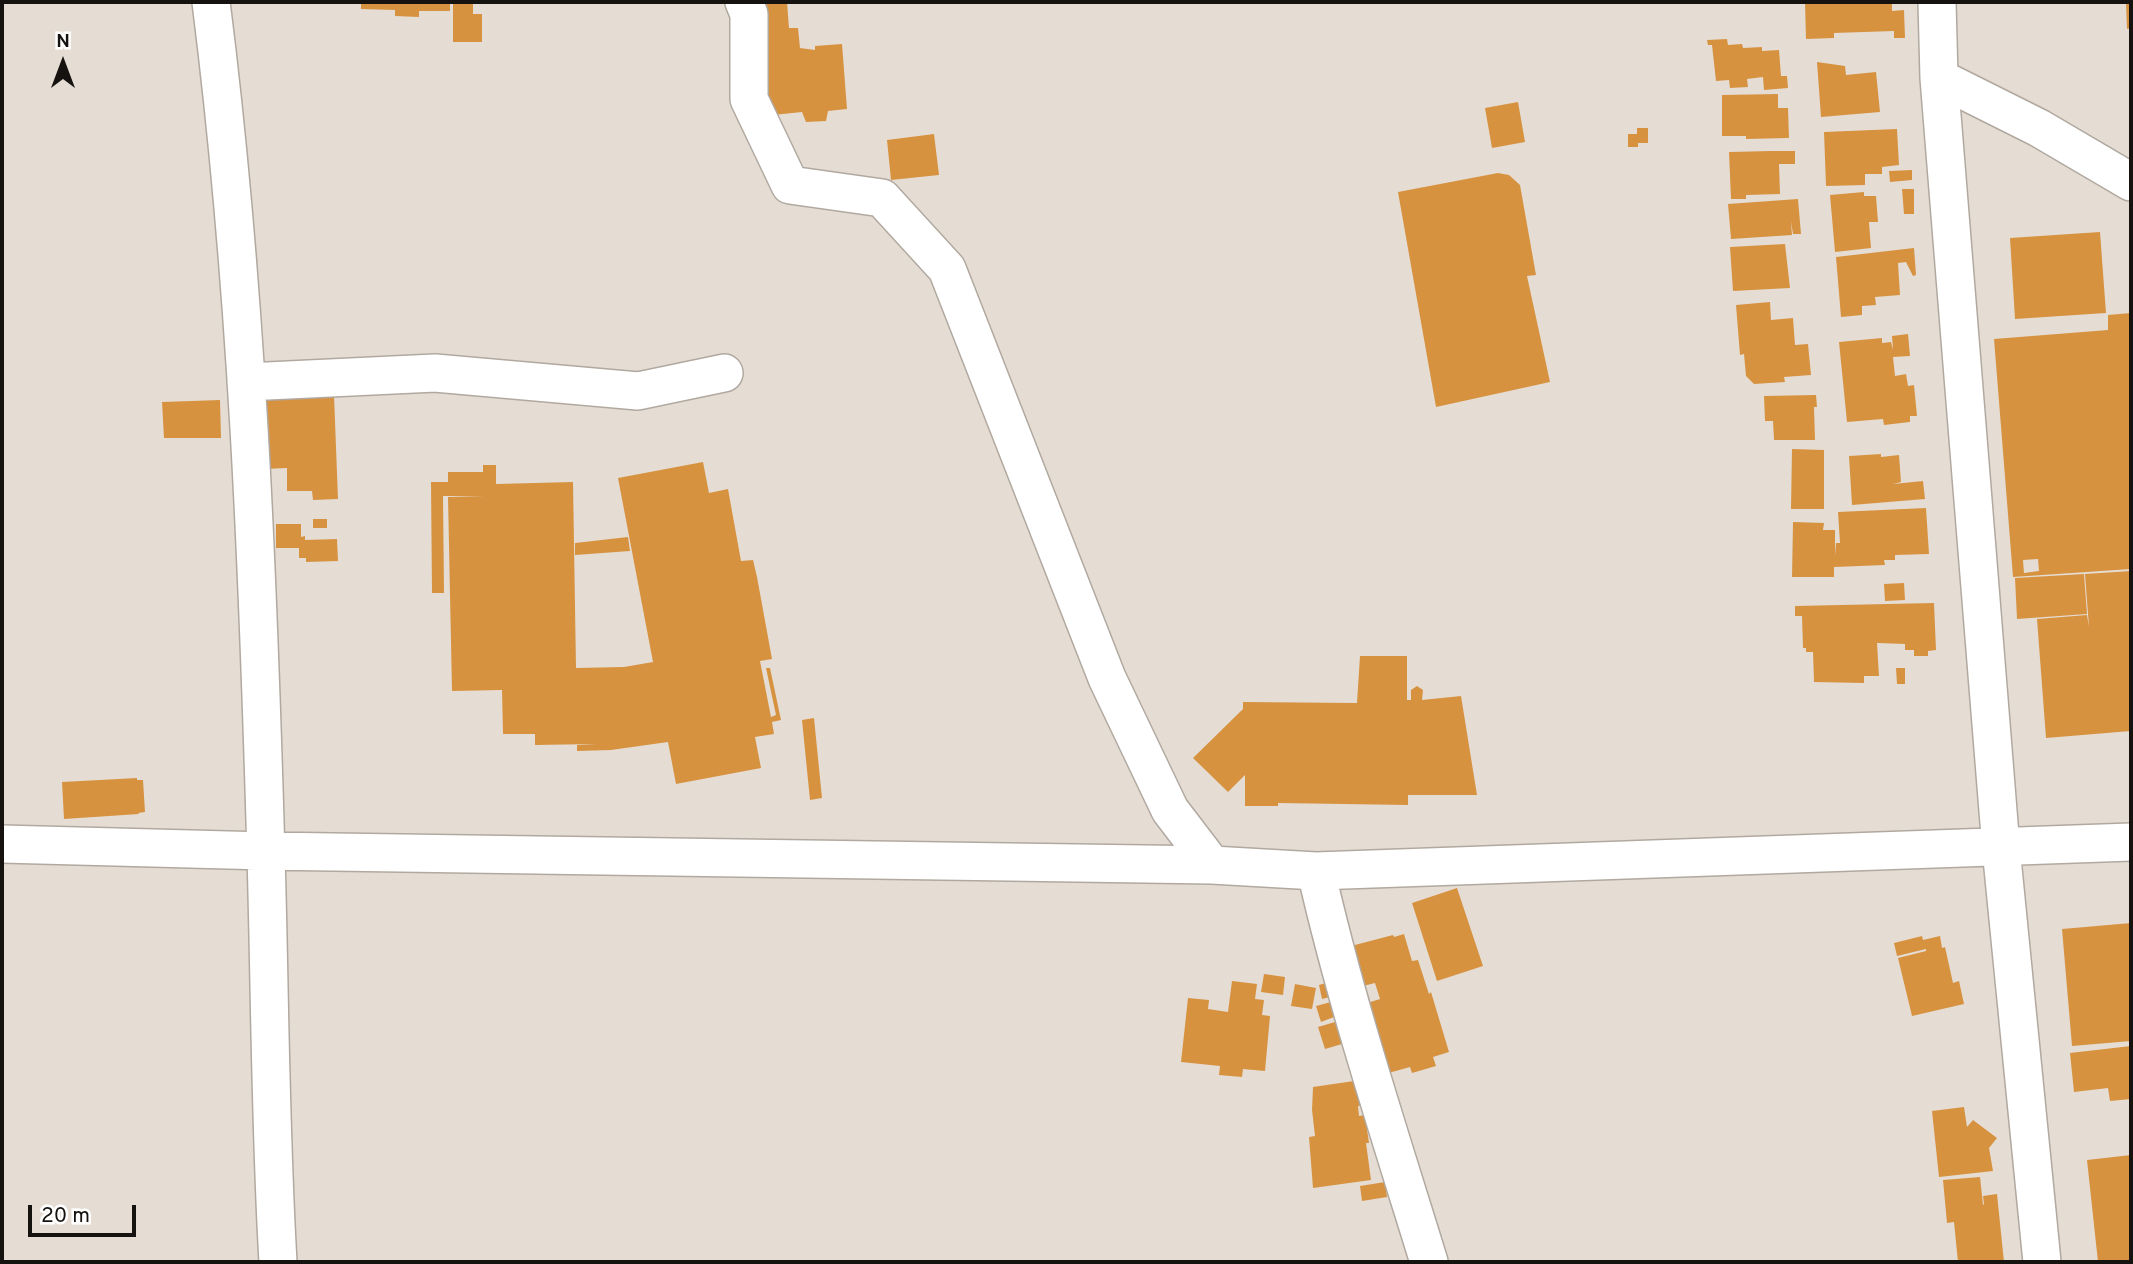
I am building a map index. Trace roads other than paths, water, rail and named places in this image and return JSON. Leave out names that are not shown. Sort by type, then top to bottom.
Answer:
[{"type":"street","points":[[211,2],[227,128],[246,382],[266,852],[278,1262]]},
{"type":"street","points":[[744,2],[749,14],[749,99],[790,185],[881,198],[947,269],[1107,678],[1170,810],[1212,865]]},
{"type":"street","points":[[1937,2],[1939,78],[2001,848],[2042,1262]]},
{"type":"street","points":[[1939,78],[2039,128],[2131,182]]},
{"type":"street","points":[[246,382],[435,373],[638,391],[724,373]]},
{"type":"street","points":[[2,844],[266,852],[1212,865],[1316,871],[2131,842]]},
{"type":"street","points":[[1316,871],[1359,1037],[1429,1262]]}]
